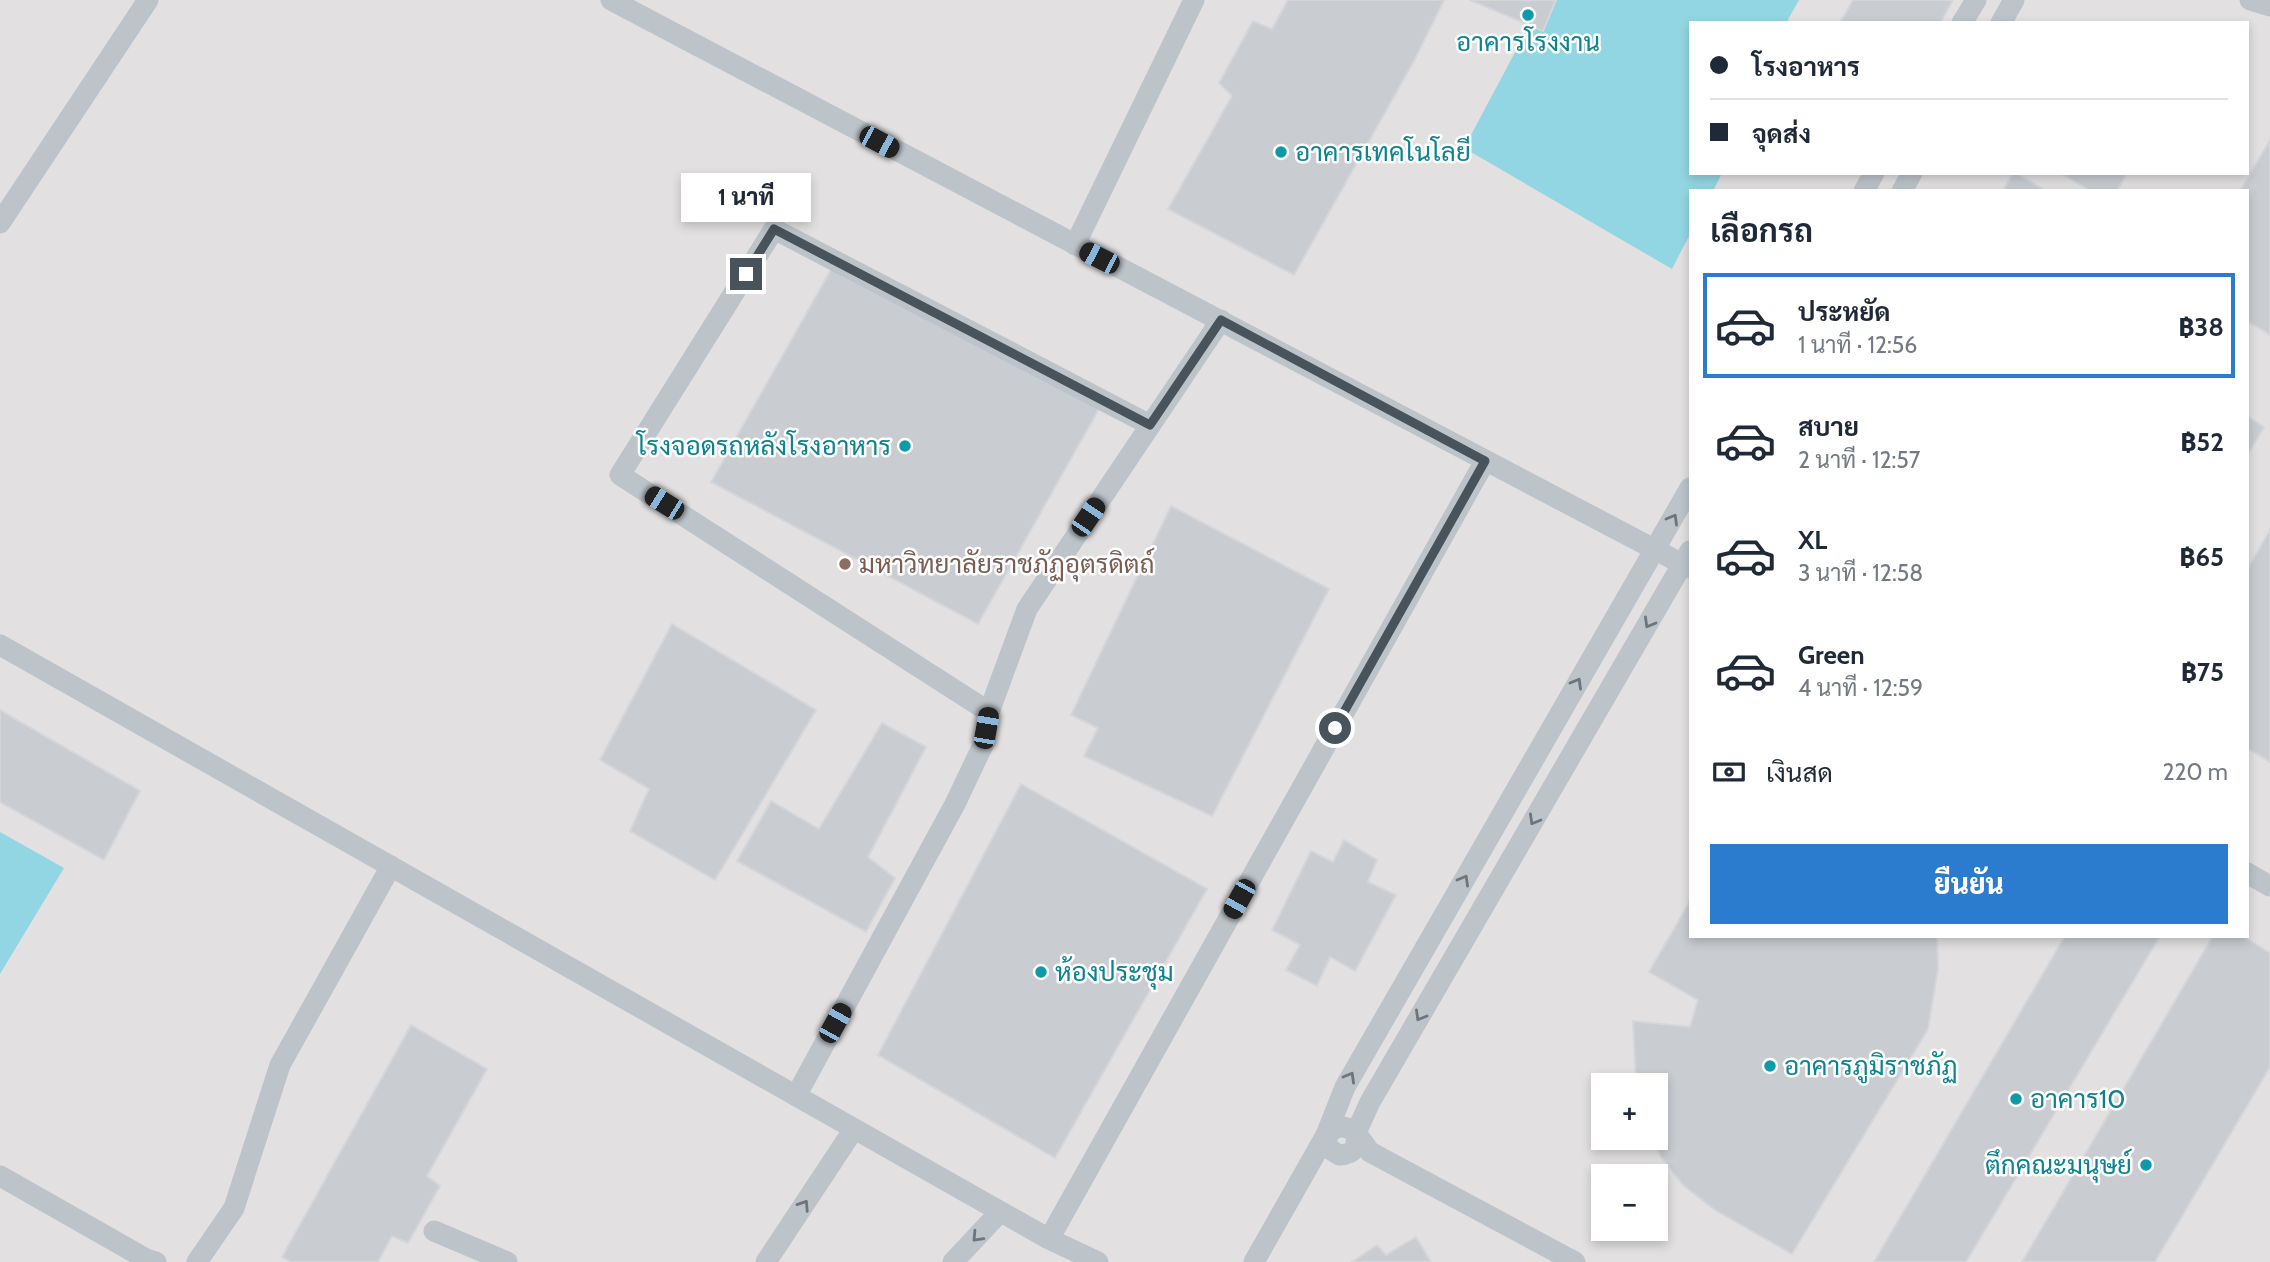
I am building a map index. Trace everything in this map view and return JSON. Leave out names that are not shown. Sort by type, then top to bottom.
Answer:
[{"type":"lane","points":[[0,223],[148,0]]},
{"type":"lane","points":[[611,0],[1485,461],[1655,549],[1688,561],[1370,1102],[1356,1133],[1356,1148],[1300,1183]]},
{"type":"lane","points":[[1075,245],[1194,0]]},
{"type":"lane","points":[[1963,21],[1976,0]]},
{"type":"lane","points":[[2002,21],[2014,0]]},
{"type":"lane","points":[[2250,0],[2270,6]]},
{"type":"lane","points":[[989,712],[620,475],[774,229],[1150,425]]},
{"type":"lane","points":[[796,1096],[955,804],[984,743],[989,712],[1027,609],[1221,320]]},
{"type":"lane","points":[[1049,1240],[1485,461]]},
{"type":"lane","points":[[1254,1262],[1326,1135],[1345,1087],[1689,490]]},
{"type":"lane","points":[[0,645],[1049,1240],[1098,1262]]},
{"type":"lane","points":[[197,1262],[234,1208],[280,1065],[391,866]]},
{"type":"lane","points":[[2249,874],[2270,886]]},
{"type":"lane","points":[[1326,1135],[1338,1126],[1345,1126],[1356,1133],[1370,1152],[1575,1262]]},
{"type":"lane","points":[[766,1262],[854,1129]]},
{"type":"lane","points":[[1326,1135],[1328,1148],[1339,1155],[1370,1152]]},
{"type":"lane","points":[[0,1176],[146,1259],[156,1262]]},
{"type":"lane","points":[[953,1262],[1000,1212]]},
{"type":"lane","points":[[434,1231],[508,1262]]},
{"type":"shaded area","name":"มหาวิทยาลัยราชภัฏอุตรดิตถ์","points":[[0,0],[2270,0],[2270,1262],[0,1262]]},
{"type":"water","points":[[1543,0],[1799,0],[1787,21],[1689,21],[1689,175],[1721,175],[1714,189],[1689,189],[1689,236],[1672,269],[1464,148]]},
{"type":"water","points":[[0,832],[64,868],[0,974]]},
{"type":"building","name":"อาคารเทคโนโลยี","points":[[1288,0],[1444,0],[1415,59],[1294,275],[1168,209],[1232,96],[1219,83],[1253,21],[1272,29]]},
{"type":"building","name":"อาคารโรงงาน","points":[[1470,0],[1556,0],[1543,31]]},
{"type":"building","points":[[1853,0],[1953,0],[1941,21],[1841,21]]},
{"type":"building","points":[[2270,140],[2270,335],[2249,322],[2249,189],[2241,189]]},
{"type":"building","points":[[2012,175],[2019,175],[2043,189],[2004,189]]},
{"type":"building","points":[[2063,175],[2126,175],[2118,189],[2088,189]]},
{"type":"building","name":"โรงจอดรถหลังโรงอาหาร","points":[[833,266],[1099,409],[978,624],[711,482]]},
{"type":"building","points":[[2249,417],[2264,427],[2249,453]]},
{"type":"building","points":[[1171,506],[1329,589],[1212,816],[1084,756],[1098,728],[1071,715]]},
{"type":"building","points":[[2270,530],[2270,762],[2249,749],[2249,567]]},
{"type":"building","points":[[672,624],[816,710],[715,880],[630,831],[649,789],[600,760]]},
{"type":"building","points":[[0,710],[140,791],[104,860],[0,802]]},
{"type":"building","points":[[882,723],[926,747],[868,857],[895,878],[866,932],[737,861],[771,801],[819,829]]},
{"type":"building","name":"ห้องประชุม","points":[[1021,784],[1207,889],[1055,1158],[878,1055]]},
{"type":"building","points":[[1344,840],[1377,860],[1368,882],[1396,895],[1355,971],[1330,957],[1317,986],[1286,970],[1300,945],[1272,930],[1311,851],[1333,862]]},
{"type":"building","name":"อาคารภูมิราชภัฏ","points":[[1689,903],[1689,938],[1937,938],[1938,969],[1928,1029],[1792,1254],[1715,1210],[1683,1185],[1658,1150],[1668,1150],[1668,1073],[1635,1073],[1633,1021],[1690,1027],[1698,1000],[1649,972]]},
{"type":"building","name":"อาคาร10","points":[[2064,938],[2159,938],[1966,1262],[1874,1262]]},
{"type":"building","name":"ตึกคณะมนุษย์","points":[[2212,938],[2246,938],[2270,953],[2270,1067],[2155,1262],[2022,1262]]},
{"type":"building","points":[[411,1025],[487,1069],[427,1176],[440,1186],[408,1243],[392,1236],[378,1262],[291,1262],[282,1257]]},
{"type":"building","points":[[1416,1237],[1431,1262],[1352,1262],[1377,1245],[1386,1255]]},
{"type":"place","name":"อาคารโรงงาน","points":[[1528,15]]},
{"type":"place","name":"อาคารเทคโนโลยี","points":[[1281,152]]},
{"type":"place","name":"โรงจอดรถหลังโรงอาหาร","points":[[905,446]]},
{"type":"place","name":"มหาวิทยาลัยราชภัฏอุตรดิตถ์","points":[[845,564]]},
{"type":"place","name":"ห้องประชุม","points":[[1041,972]]},
{"type":"place","name":"อาคารภูมิราชภัฏ","points":[[1770,1066]]},
{"type":"place","name":"อาคาร10","points":[[2016,1099]]},
{"type":"place","name":"ตึกคณะมนุษย์","points":[[2146,1165]]},
{"type":"route","points":[[746,274],[774,229],[1150,425],[1221,320],[1485,461],[1335,728]]}]
